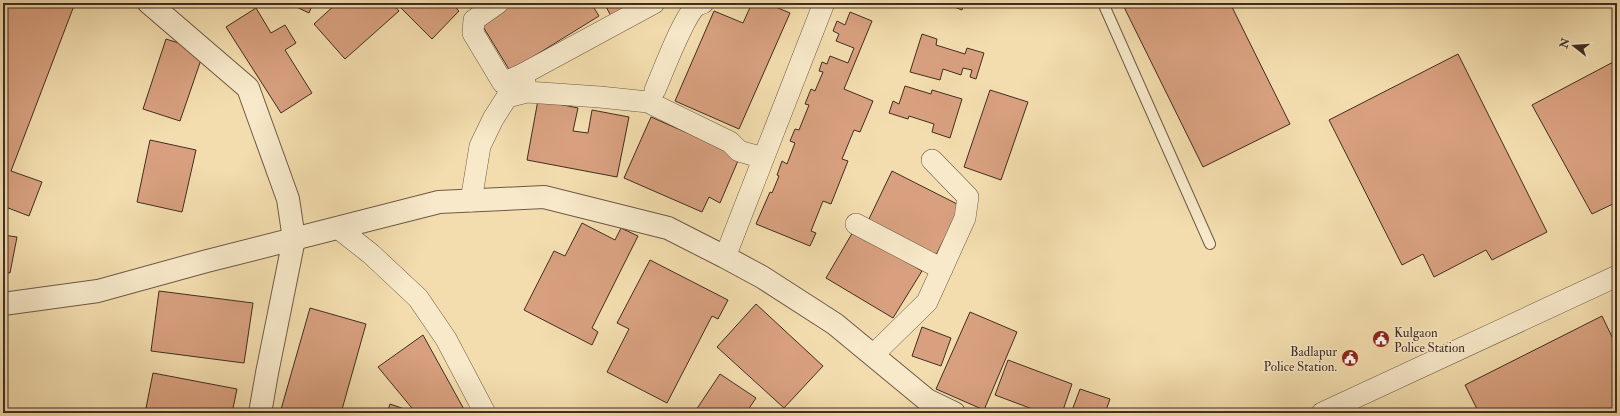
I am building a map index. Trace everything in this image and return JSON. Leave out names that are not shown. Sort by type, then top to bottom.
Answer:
[{"type":"street","points":[[149,3],[248,88],[288,199],[294,239],[260,413]]},
{"type":"street","points":[[498,3],[474,20],[473,33],[503,83],[525,83],[600,97],[648,102],[730,142],[742,140],[765,153]]},
{"type":"street","points":[[471,201],[480,146],[493,119],[507,97],[525,83],[654,3]]},
{"type":"street","points":[[656,90],[672,48],[697,5],[703,3]]},
{"type":"street","points":[[725,257],[824,3]]},
{"type":"street","points":[[873,355],[926,302],[965,218],[968,197],[932,160]]},
{"type":"street","points":[[3,304],[98,291],[207,261],[439,202],[544,197],[668,228],[725,257],[762,278],[835,324],[927,400],[954,413]]},
{"type":"street","points":[[856,224],[942,269]]},
{"type":"street","points":[[338,228],[371,254],[418,298],[446,339],[485,413]]},
{"type":"street","points":[[1322,413],[1617,276]]},
{"type":"lane","points":[[1103,3],[1210,244]]},
{"type":"building","points":[[7,3],[75,3],[11,171],[42,182],[29,216],[3,206],[3,14]]},
{"type":"building","points":[[288,3],[313,3],[309,13]]},
{"type":"building","points":[[337,3],[392,3],[399,11],[345,59],[314,24]]},
{"type":"building","points":[[396,3],[451,3],[459,11],[432,39]]},
{"type":"building","points":[[508,3],[591,3],[599,16],[510,71],[479,20]]},
{"type":"building","points":[[604,3],[636,3],[611,16]]},
{"type":"building","points":[[752,3],[766,3],[790,13],[739,129],[675,101],[714,11],[743,23]]},
{"type":"building","points":[[944,3],[964,3],[962,10]]},
{"type":"building","points":[[1122,3],[1230,3],[1290,124],[1203,167]]},
{"type":"building","points":[[256,8],[271,33],[285,25],[296,43],[285,50],[312,93],[281,113],[226,27]]},
{"type":"building","points":[[850,12],[872,21],[844,89],[873,101],[860,132],[854,130],[842,159],[848,161],[831,204],[823,201],[811,231],[816,233],[810,246],[756,224],[770,192],[772,193],[779,176],[777,175],[782,161],[787,164],[795,143],[790,141],[795,129],[799,130],[809,105],[805,104],[811,89],[815,91],[823,72],[819,71],[822,62],[827,64],[830,56],[848,63],[854,48],[836,41],[839,34],[833,31],[837,21],[845,25]]},
{"type":"building","points":[[922,34],[937,39],[936,45],[965,54],[967,48],[984,53],[976,79],[970,77],[972,70],[963,68],[961,75],[943,69],[940,80],[910,72]]},
{"type":"building","points":[[166,39],[204,51],[180,121],[143,109]]},
{"type":"building","points":[[1458,54],[1547,232],[1492,260],[1486,250],[1434,277],[1423,254],[1402,265],[1329,120]]},
{"type":"building","points":[[1617,60],[1617,202],[1592,214],[1532,105]]},
{"type":"building","points":[[905,86],[931,94],[932,90],[962,99],[950,138],[932,132],[934,124],[909,116],[908,119],[889,113],[893,101],[899,104]]},
{"type":"building","points":[[990,90],[1028,102],[1001,180],[964,167]]},
{"type":"building","points":[[538,100],[578,108],[573,131],[588,133],[592,110],[629,117],[617,177],[527,160]]},
{"type":"building","points":[[651,117],[740,156],[720,203],[709,197],[702,212],[624,178]]},
{"type":"building","points":[[150,140],[196,150],[182,212],[137,202]]},
{"type":"building","points":[[892,171],[961,206],[936,255],[868,221]]},
{"type":"building","points":[[582,223],[615,240],[621,228],[638,236],[592,328],[598,332],[592,345],[524,310],[554,251],[565,256]]},
{"type":"building","points":[[854,230],[922,271],[893,318],[826,278]]},
{"type":"building","points":[[3,235],[17,237],[10,273],[3,272]]},
{"type":"building","points":[[650,260],[728,300],[718,319],[712,316],[667,403],[607,372],[629,329],[617,323]]},
{"type":"building","points":[[159,291],[253,303],[244,363],[151,351]]},
{"type":"building","points":[[756,304],[823,366],[784,408],[717,347]]},
{"type":"building","points":[[310,308],[366,324],[341,413],[280,413]]},
{"type":"building","points":[[970,312],[1017,332],[984,410],[936,389]]},
{"type":"building","points":[[1602,316],[1617,347],[1617,413],[1479,413],[1465,385]]},
{"type":"building","points":[[922,327],[951,338],[941,366],[912,356]]},
{"type":"building","points":[[423,335],[466,413],[416,413],[378,367]]},
{"type":"building","points":[[1008,360],[1072,384],[1062,413],[1043,413],[995,395]]},
{"type":"building","points":[[153,373],[237,389],[232,413],[145,413]]},
{"type":"building","points":[[720,374],[756,398],[746,413],[694,413]]},
{"type":"building","points":[[1080,389],[1110,399],[1105,413],[1071,413]]},
{"type":"building","points":[[390,404],[416,413],[387,413]]},
{"type":"place","name":"Kulgaon Police Station","points":[[1381,339]]},
{"type":"place","name":"Badlapur Police Station.","points":[[1350,358]]}]
